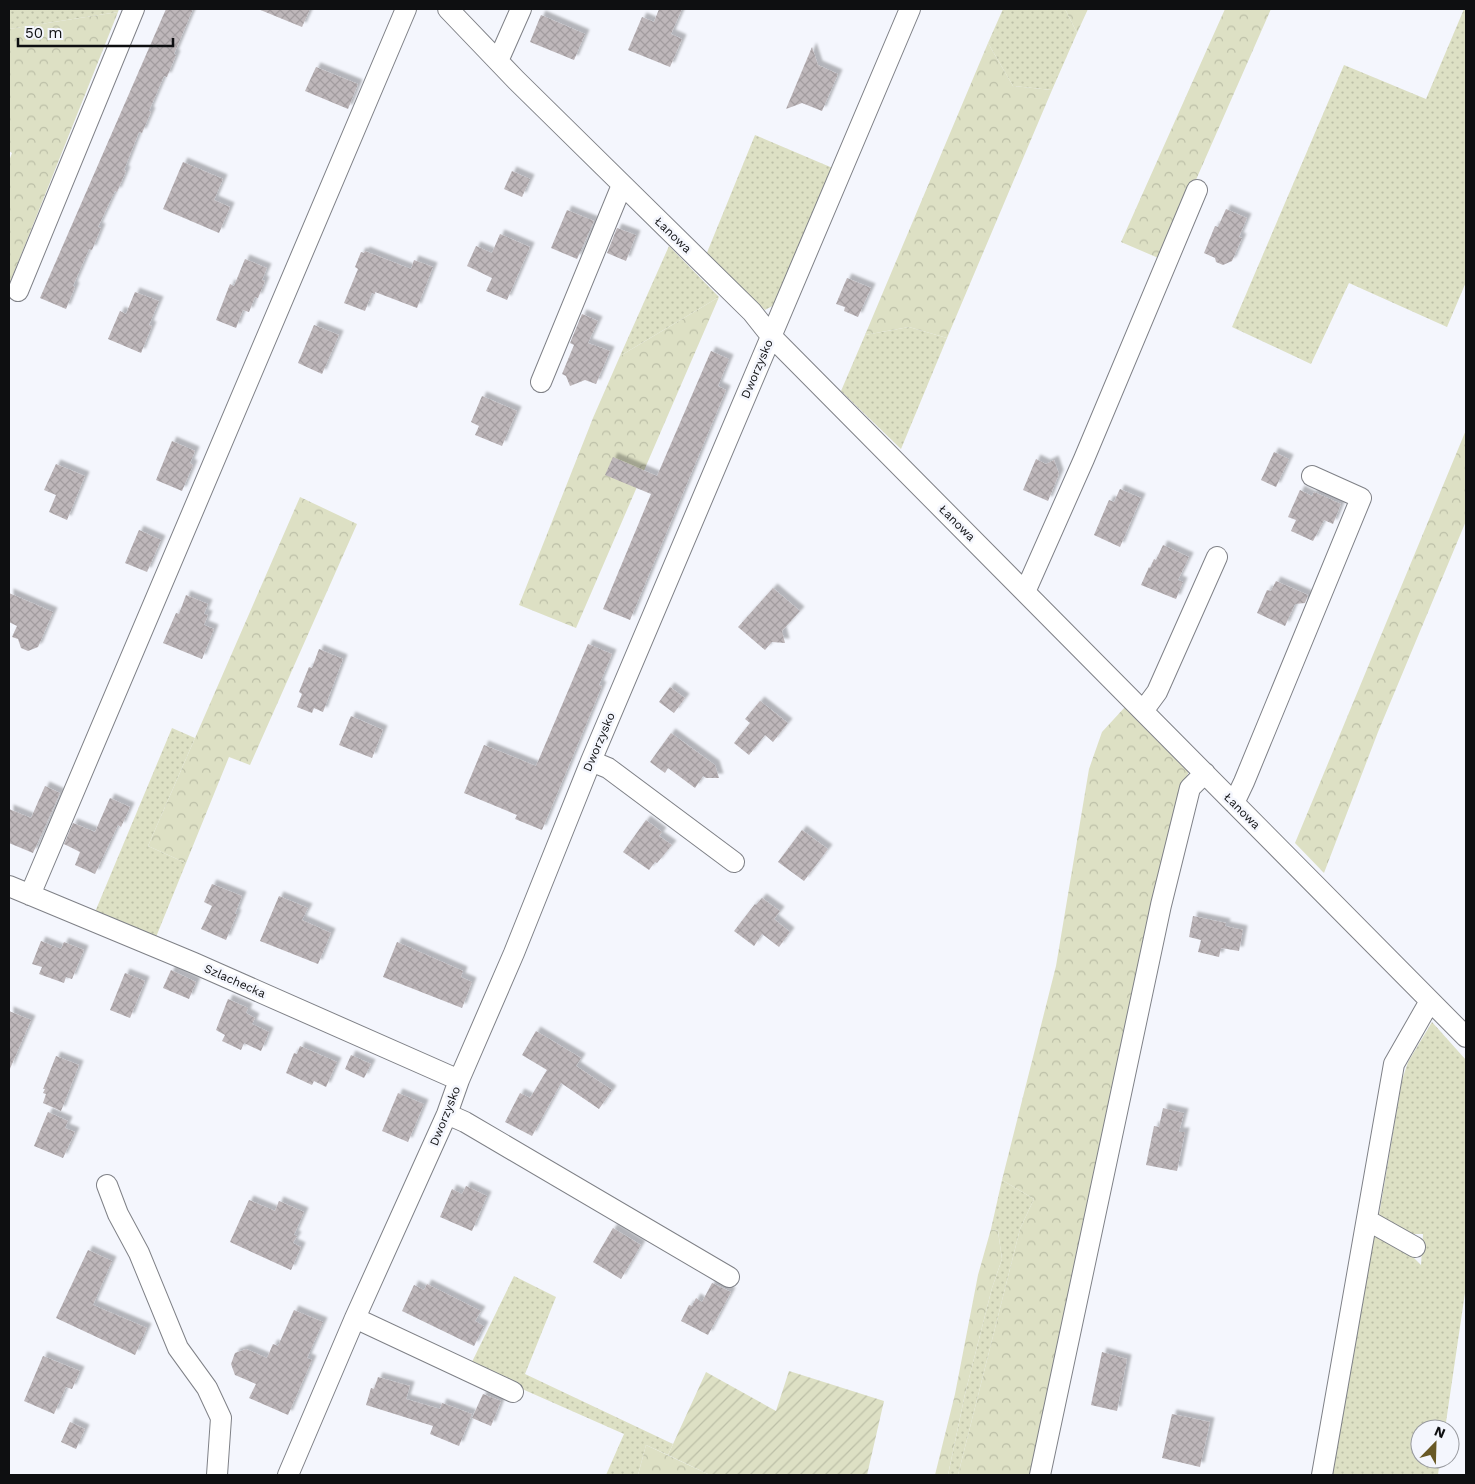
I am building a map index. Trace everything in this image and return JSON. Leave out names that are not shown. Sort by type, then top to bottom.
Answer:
[{"type":"street","points":[[18,290],[134,9]]},
{"type":"street","points":[[30,895],[406,9]]},
{"type":"street","name":"Łanowa","points":[[448,9],[622,185],[752,312],[771,336],[1466,1037]]},
{"type":"street","points":[[498,61],[521,9]]},
{"type":"street","name":"Dworzysko","points":[[288,1475],[355,1318],[447,1114],[459,1080],[514,953],[591,761],[910,9]]},
{"type":"street","points":[[541,382],[622,185]]},
{"type":"street","points":[[1025,592],[1088,450],[1198,190]]},
{"type":"street","points":[[1234,803],[1361,498],[1312,476]]},
{"type":"street","points":[[1143,711],[1157,692],[1217,557]]},
{"type":"street","points":[[591,761],[608,768],[734,862]]},
{"type":"street","points":[[1040,1475],[1160,905],[1190,788],[1204,773]]},
{"type":"street","name":"Szlachecka","points":[[9,886],[194,963],[459,1080]]},
{"type":"street","points":[[1322,1475],[1394,1064],[1430,1001]]},
{"type":"street","points":[[447,1114],[465,1122],[729,1277]]},
{"type":"street","points":[[107,1185],[118,1214],[139,1253],[178,1348],[207,1388],[221,1418],[217,1475]]},
{"type":"street","points":[[1367,1220],[1415,1247]]},
{"type":"street","points":[[355,1318],[513,1392]]},
{"type":"green space","points":[[9,9],[119,9],[118,12],[9,29]]},
{"type":"green space","points":[[1003,9],[1065,9],[1077,33],[1052,90],[1013,86],[988,43]]},
{"type":"green space","points":[[1065,9],[1088,9],[1077,33]]},
{"type":"green space","points":[[1225,9],[1271,9],[1163,260],[1121,242]]},
{"type":"green space","points":[[1464,9],[1466,9],[1466,282],[1447,327],[1349,283],[1311,364],[1232,327],[1344,65],[1426,99]]},
{"type":"green space","points":[[118,12],[9,285],[9,161],[12,153],[9,151],[9,29]]},
{"type":"green space","points":[[988,43],[1013,86],[1052,90],[947,338],[909,327],[865,335]]},
{"type":"green space","points":[[755,135],[835,169],[776,304],[765,310],[706,255]]},
{"type":"green space","points":[[669,246],[719,297],[620,356]]},
{"type":"green space","points":[[719,297],[576,628],[519,605],[593,418],[620,356]]},
{"type":"green space","points":[[909,327],[947,338],[901,449],[841,391],[865,335]]},
{"type":"green space","points":[[1466,430],[1466,521],[1378,732],[1324,873],[1295,843]]},
{"type":"green space","points":[[300,497],[357,524],[250,765],[229,757],[186,863],[148,846]]},
{"type":"green space","points":[[1125,707],[1189,771],[1179,795],[1033,1475],[958,1475],[1020,1229],[1034,1199],[1002,1180],[1056,966],[1089,769],[1102,732]]},
{"type":"green space","points":[[172,728],[195,738],[148,846],[186,863],[156,937],[95,912]]},
{"type":"green space","points":[[1432,1022],[1466,1060],[1466,1286],[1446,1419],[1410,1419],[1410,1469],[1439,1469],[1438,1475],[1332,1475],[1374,1233],[1405,1249],[1421,1265],[1423,1234],[1410,1234],[1379,1215],[1402,1080],[1408,1062]]},
{"type":"green space","points":[[1002,1180],[1034,1199],[1020,1229],[958,1475],[948,1475],[965,1394],[992,1288],[1002,1259],[998,1231],[991,1229]]},
{"type":"green space","points":[[991,1229],[998,1231],[1002,1259],[992,1288],[965,1394],[948,1475],[935,1475],[955,1394],[978,1275]]},
{"type":"green space","points":[[514,1276],[556,1297],[525,1374],[673,1444],[668,1455],[646,1445],[638,1475],[606,1475],[624,1434],[470,1366]]},
{"type":"green space","points":[[789,1371],[884,1401],[867,1475],[710,1475],[668,1455],[706,1372],[776,1411]]},
{"type":"green space","points":[[646,1445],[710,1475],[638,1475]]},
{"type":"building","points":[[166,9],[193,9],[174,54],[176,55],[167,77],[164,76],[142,133],[139,132],[124,170],[126,171],[98,227],[101,228],[92,250],[89,249],[73,286],[75,287],[66,309],[40,298]]},
{"type":"building","points":[[258,9],[310,9],[302,27]]},
{"type":"building","points":[[659,9],[682,9],[671,34],[682,39],[670,67],[628,50],[642,17],[654,22]]},
{"type":"building","points":[[541,15],[585,34],[574,60],[530,42]]},
{"type":"building","points":[[812,47],[818,65],[838,74],[822,111],[802,103],[786,109]]},
{"type":"building","points":[[316,67],[358,84],[348,109],[305,91]]},
{"type":"building","points":[[183,162],[223,179],[214,200],[230,207],[219,233],[163,209]]},
{"type":"building","points":[[512,171],[530,179],[522,197],[504,189]]},
{"type":"building","points":[[1226,209],[1247,218],[1239,237],[1242,238],[1232,261],[1223,265],[1216,262],[1215,258],[1204,253],[1215,226],[1218,227]]},
{"type":"building","points":[[567,210],[594,221],[577,259],[551,248]]},
{"type":"building","points":[[617,228],[636,235],[626,261],[607,253]]},
{"type":"building","points":[[500,234],[530,247],[507,300],[486,291],[492,278],[467,266],[476,246],[492,253]]},
{"type":"building","points":[[365,251],[411,269],[414,260],[433,267],[417,308],[375,292],[375,294],[372,293],[365,311],[344,303],[358,269],[355,267],[361,252],[364,253]]},
{"type":"building","points":[[245,259],[267,268],[262,280],[265,281],[258,298],[255,297],[249,312],[243,310],[236,328],[216,320],[230,284],[234,286]]},
{"type":"building","points":[[847,278],[871,288],[858,317],[844,311],[845,307],[836,304]]},
{"type":"building","points":[[135,292],[159,301],[149,325],[152,326],[141,353],[108,339],[120,311],[126,314]]},
{"type":"building","points":[[582,314],[598,321],[588,343],[610,351],[596,384],[585,380],[570,386],[566,376],[562,374],[574,345],[570,343]]},
{"type":"building","points":[[314,325],[339,335],[322,374],[298,363]]},
{"type":"building","points":[[711,351],[729,359],[718,386],[726,390],[630,620],[603,609],[651,494],[605,475],[613,457],[657,476]]},
{"type":"building","points":[[482,396],[517,411],[502,446],[475,435],[479,426],[471,422]]},
{"type":"building","points":[[172,441],[195,451],[190,463],[193,465],[182,491],[156,480]]},
{"type":"building","points":[[1274,452],[1289,459],[1276,487],[1261,480]]},
{"type":"building","points":[[1036,459],[1046,464],[1054,460],[1059,474],[1048,501],[1023,490]]},
{"type":"building","points":[[56,464],[85,476],[67,520],[49,512],[56,495],[44,490]]},
{"type":"building","points":[[1120,489],[1141,498],[1120,547],[1094,535],[1109,500],[1114,502]]},
{"type":"building","points":[[1300,490],[1312,496],[1314,492],[1341,504],[1333,524],[1324,520],[1313,541],[1291,531],[1296,520],[1288,517]]},
{"type":"building","points":[[139,530],[161,540],[147,572],[125,563]]},
{"type":"building","points":[[1163,545],[1189,557],[1178,580],[1183,582],[1176,599],[1141,585],[1149,567],[1154,559],[1156,560]]},
{"type":"building","points":[[1276,581],[1308,595],[1305,603],[1295,604],[1285,626],[1257,613],[1267,590],[1271,591]]},
{"type":"building","points":[[773,588],[800,611],[782,631],[785,643],[772,642],[765,650],[738,627]]},
{"type":"building","points":[[9,593],[53,612],[38,647],[28,651],[21,648],[18,639],[12,637],[17,626],[9,622]]},
{"type":"building","points":[[186,595],[208,604],[204,614],[208,615],[204,625],[214,629],[202,659],[163,643],[176,613],[179,614]]},
{"type":"building","points":[[588,644],[612,654],[599,685],[602,686],[542,830],[515,819],[517,815],[464,793],[484,745],[536,766]]},
{"type":"building","points":[[319,649],[343,659],[323,712],[314,708],[312,713],[297,707],[302,694],[299,692],[309,667],[312,668]]},
{"type":"building","points":[[670,687],[685,698],[674,713],[659,702]]},
{"type":"building","points":[[760,701],[788,723],[773,742],[765,735],[749,755],[734,743],[750,723],[745,719]]},
{"type":"building","points":[[351,716],[383,730],[372,758],[339,745]]},
{"type":"building","points":[[671,733],[715,765],[719,778],[706,778],[703,776],[695,788],[668,768],[665,773],[650,762]]},
{"type":"building","points":[[45,786],[60,793],[33,853],[9,843],[9,809],[31,818]]},
{"type":"building","points":[[110,798],[130,807],[121,827],[118,825],[95,874],[75,865],[80,852],[64,844],[73,823],[95,832]]},
{"type":"building","points":[[646,820],[662,832],[659,836],[672,845],[649,870],[623,852]]},
{"type":"building","points":[[802,830],[828,849],[804,881],[778,862]]},
{"type":"building","points":[[212,884],[242,896],[226,940],[201,929],[212,906],[204,902]]},
{"type":"building","points":[[279,896],[308,908],[302,920],[331,933],[318,964],[260,941]]},
{"type":"building","points":[[762,898],[780,911],[774,919],[790,932],[779,947],[762,934],[754,946],[734,931]]},
{"type":"building","points":[[1193,916],[1226,923],[1225,926],[1243,930],[1239,951],[1221,948],[1219,957],[1198,952],[1201,940],[1189,937]]},
{"type":"building","points":[[41,941],[61,949],[64,942],[84,950],[72,979],[66,977],[64,983],[39,974],[42,967],[32,964]]},
{"type":"building","points":[[397,942],[463,971],[461,977],[472,982],[462,1008],[383,977]]},
{"type":"building","points":[[171,970],[196,982],[189,999],[163,988]]},
{"type":"building","points":[[125,973],[145,981],[130,1018],[110,1010]]},
{"type":"building","points":[[228,999],[248,1008],[246,1013],[255,1018],[252,1024],[269,1032],[261,1051],[244,1043],[241,1050],[222,1041],[225,1035],[216,1030]]},
{"type":"building","points":[[9,1011],[31,1020],[9,1071]]},
{"type":"building","points":[[536,1031],[581,1058],[576,1066],[612,1090],[599,1109],[561,1083],[532,1136],[505,1122],[520,1093],[530,1098],[547,1070],[522,1055]]},
{"type":"building","points":[[300,1046],[337,1062],[326,1087],[314,1081],[312,1085],[286,1073],[294,1053],[297,1054]]},
{"type":"building","points":[[351,1055],[371,1064],[364,1078],[345,1069]]},
{"type":"building","points":[[56,1056],[79,1065],[61,1111],[43,1103],[46,1094],[43,1093],[45,1089],[43,1089]]},
{"type":"building","points":[[398,1093],[424,1104],[408,1142],[382,1131]]},
{"type":"building","points":[[1163,1108],[1184,1113],[1179,1132],[1185,1132],[1177,1171],[1146,1165],[1154,1126],[1159,1127]]},
{"type":"building","points":[[48,1112],[68,1121],[65,1128],[75,1132],[63,1158],[34,1146]]},
{"type":"building","points":[[466,1186],[487,1196],[472,1231],[440,1217],[452,1189],[462,1194]]},
{"type":"building","points":[[249,1200],[275,1211],[279,1201],[304,1212],[294,1235],[297,1236],[293,1243],[301,1247],[291,1270],[230,1242]]},
{"type":"building","points":[[613,1228],[641,1245],[621,1279],[593,1262]]},
{"type":"building","points":[[88,1250],[112,1261],[93,1305],[147,1328],[135,1355],[56,1318]]},
{"type":"building","points":[[712,1283],[731,1292],[708,1335],[681,1321],[689,1305],[692,1306],[696,1298],[702,1302]]},
{"type":"building","points":[[427,1284],[481,1311],[475,1321],[484,1326],[474,1346],[402,1311],[414,1285],[424,1290]]},
{"type":"building","points":[[294,1310],[323,1322],[307,1358],[312,1360],[288,1415],[249,1398],[256,1384],[235,1375],[231,1364],[235,1353],[246,1349],[267,1358],[273,1344],[278,1346]]},
{"type":"building","points":[[1102,1352],[1127,1359],[1117,1411],[1091,1405]]},
{"type":"building","points":[[43,1356],[80,1371],[72,1389],[66,1387],[54,1414],[24,1401]]},
{"type":"building","points":[[378,1377],[410,1386],[406,1399],[440,1409],[442,1403],[472,1414],[459,1446],[430,1434],[433,1426],[366,1405],[371,1388],[374,1389]]},
{"type":"building","points":[[483,1394],[501,1401],[491,1426],[472,1418]]},
{"type":"building","points":[[1172,1414],[1210,1422],[1200,1467],[1162,1458]]},
{"type":"building","points":[[70,1422],[85,1429],[76,1449],[61,1442]]}]
